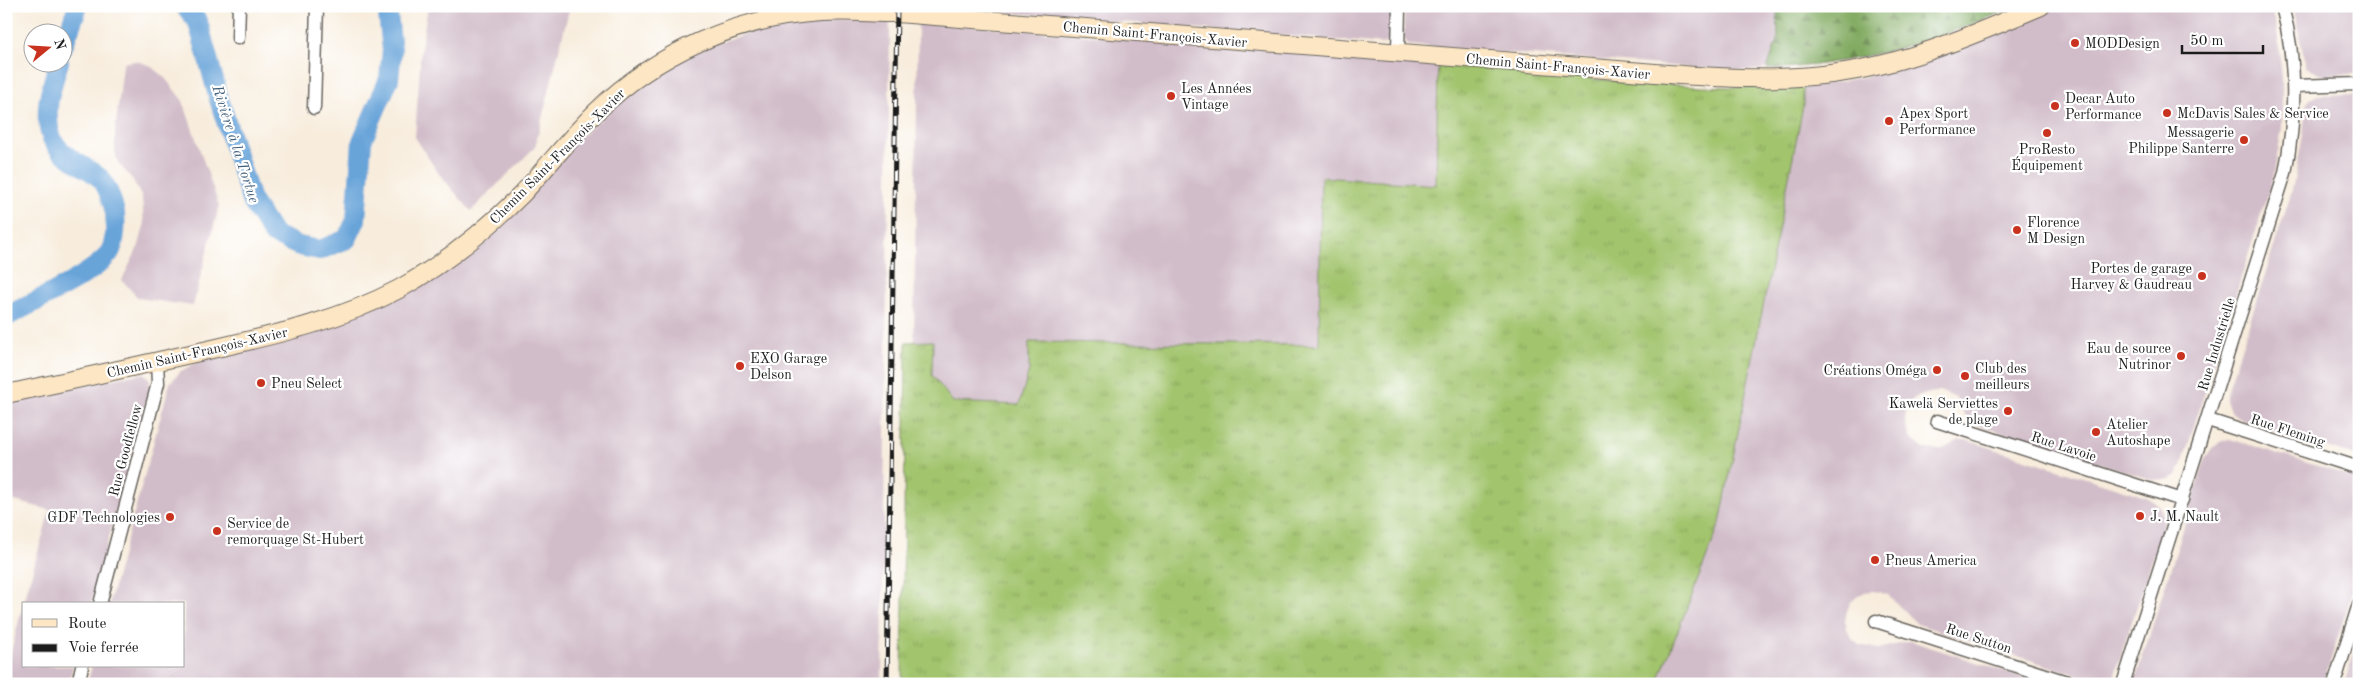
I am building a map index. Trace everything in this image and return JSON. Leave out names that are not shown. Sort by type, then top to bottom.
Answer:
[{"type":"street","points":[[238,38],[240,6]]},
{"type":"street","points":[[314,108],[317,6]]},
{"type":"street","points":[[1398,53],[1399,6]]},
{"type":"street","name":"Chemin Saint-François-Xavier","points":[[6,394],[157,362],[306,327],[349,312],[400,288],[467,244],[494,221],[597,112],[636,78],[688,47],[715,35],[760,21],[819,12],[896,13],[1668,74],[1790,78],[1849,72],[1906,58],[1957,41],[2041,6]]},
{"type":"street","name":"Rue Industrielle","points":[[2123,684],[2285,173],[2292,129],[2294,86],[2290,42],[2282,6]]},
{"type":"street","points":[[2294,86],[2359,84]]},
{"type":"street","name":"Rue Goodfellow","points":[[101,602],[158,383],[157,362]]},
{"type":"street","name":"Rue Fleming","points":[[2208,420],[2359,468]]},
{"type":"street","name":"Rue Lavoie","points":[[1937,421],[2182,500]]},
{"type":"street","points":[[2334,684],[2359,604]]},
{"type":"street","name":"Rue Sutton","points":[[1876,620],[2073,684]]},
{"type":"street","points":[[78,684],[82,668]]},
{"type":"shaded area","points":[[428,6],[570,6],[535,147],[471,211],[439,174],[415,137],[421,49]]},
{"type":"shaded area","points":[[1002,6],[1393,6],[1392,36],[1385,44],[1001,12]]},
{"type":"shaded area","points":[[1404,6],[1777,6],[1778,37],[1767,69],[1736,71],[1408,45],[1404,38]]},
{"type":"shaded area","points":[[2061,6],[2270,6],[2277,31],[2282,77],[2282,128],[2274,174],[2177,475],[2171,479],[2156,481],[1977,425],[1966,417],[1956,398],[1939,391],[1918,396],[1912,400],[1906,412],[1905,421],[1910,438],[1924,449],[1941,450],[1960,440],[1966,440],[2149,498],[2161,508],[2164,523],[2114,677],[2111,680],[2099,682],[1917,624],[1888,595],[1874,591],[1865,592],[1858,596],[1850,603],[1847,611],[1845,620],[1847,629],[1851,638],[1859,645],[1879,649],[1911,641],[2044,684],[1657,684],[1720,523],[1803,106],[1803,88],[1864,77],[1927,61]]},
{"type":"shaded area","points":[[2293,6],[2359,6],[2359,74],[2319,74],[2306,67]]},
{"type":"shaded area","points":[[890,19],[882,684],[87,684],[91,668],[185,668],[185,602],[110,602],[170,383],[181,371],[203,359],[398,296],[656,71],[711,45],[786,21]]},
{"type":"shaded area","points":[[918,22],[1438,63],[1436,185],[1321,177],[1319,345],[1029,342],[1029,371],[1019,405],[953,403],[932,375],[933,341],[914,341]]},
{"type":"shaded area","points":[[137,61],[149,65],[165,78],[183,101],[219,206],[193,306],[138,298],[122,280],[139,245],[144,226],[142,198],[133,180],[118,163],[115,151],[115,132],[123,65],[126,62]]},
{"type":"shaded area","points":[[2359,94],[2359,457],[2243,421],[2230,411],[2227,402],[2227,392],[2292,191],[2303,135],[2306,105],[2310,99],[2319,95]]},
{"type":"shaded area","points":[[144,373],[150,380],[92,602],[24,602],[50,510],[6,499],[6,400]]},
{"type":"shaded area","points":[[2230,439],[2359,479],[2359,571],[2323,684],[2134,684],[2206,457],[2212,448]]},
{"type":"shaded area","points":[[22,608],[22,668],[73,668],[69,684],[6,684],[6,672]]},
{"type":"shaded area","points":[[2359,638],[2359,684],[2344,684]]},
{"type":"green space","points":[[1806,6],[2017,6],[1956,30],[1864,57],[1800,67],[1767,69],[1778,37],[1777,12]]},
{"type":"green space","points":[[1438,63],[1620,81],[1757,88],[1803,88],[1803,106],[1720,523],[1657,684],[902,684],[906,342],[933,341],[932,375],[953,402],[1019,405],[1029,371],[1029,342],[1319,345],[1321,177],[1436,185]]},
{"type":"waterway","name":"Rivière à la Tortue","points":[[72,22],[78,6]]},
{"type":"waterway","name":"Rivière à la Tortue","points":[[185,6],[198,22],[219,99],[251,200],[273,234],[299,246],[320,250],[347,239],[356,220],[362,141],[389,79],[392,50],[387,6]]},
{"type":"waterway","name":"Rivière à la Tortue","points":[[6,317],[94,268],[105,259],[114,241],[115,213],[105,185],[94,173],[72,160],[59,149],[51,136],[48,108],[56,72]]},
{"type":"railway","points":[[887,684],[897,6]]},
{"type":"place","name":"MODDesign","points":[[2075,43]]},
{"type":"place","name":"Les Années Vintage","points":[[1171,96]]},
{"type":"place","name":"Decar Auto Performance","points":[[2055,106]]},
{"type":"place","name":"McDavis Sales & Service","points":[[2167,113]]},
{"type":"place","name":"Apex Sport Performance","points":[[1889,121]]},
{"type":"place","name":"ProResto Équipement","points":[[2047,133]]},
{"type":"place","name":"Messagerie Philippe Santerre","points":[[2244,140]]},
{"type":"place","name":"Florence M Design","points":[[2017,230]]},
{"type":"place","name":"Portes de garage Harvey & Gaudreau","points":[[2202,276]]},
{"type":"place","name":"Eau de source Nutrinor","points":[[2181,356]]},
{"type":"place","name":"EXO Garage Delson","points":[[740,366]]},
{"type":"place","name":"Créations Oméga","points":[[1937,370]]},
{"type":"place","name":"Club des meilleurs","points":[[1965,376]]},
{"type":"place","name":"Pneu Select","points":[[261,383]]},
{"type":"place","name":"Kawelä Serviettes de plage","points":[[2008,411]]},
{"type":"place","name":"Atelier Autoshape","points":[[2096,432]]},
{"type":"place","name":"J. M. Nault","points":[[2140,516]]},
{"type":"place","name":"GDF Technologies","points":[[170,517]]},
{"type":"place","name":"Service de remorquage St-Hubert","points":[[217,531]]},
{"type":"place","name":"Pneus America","points":[[1875,560]]}]
